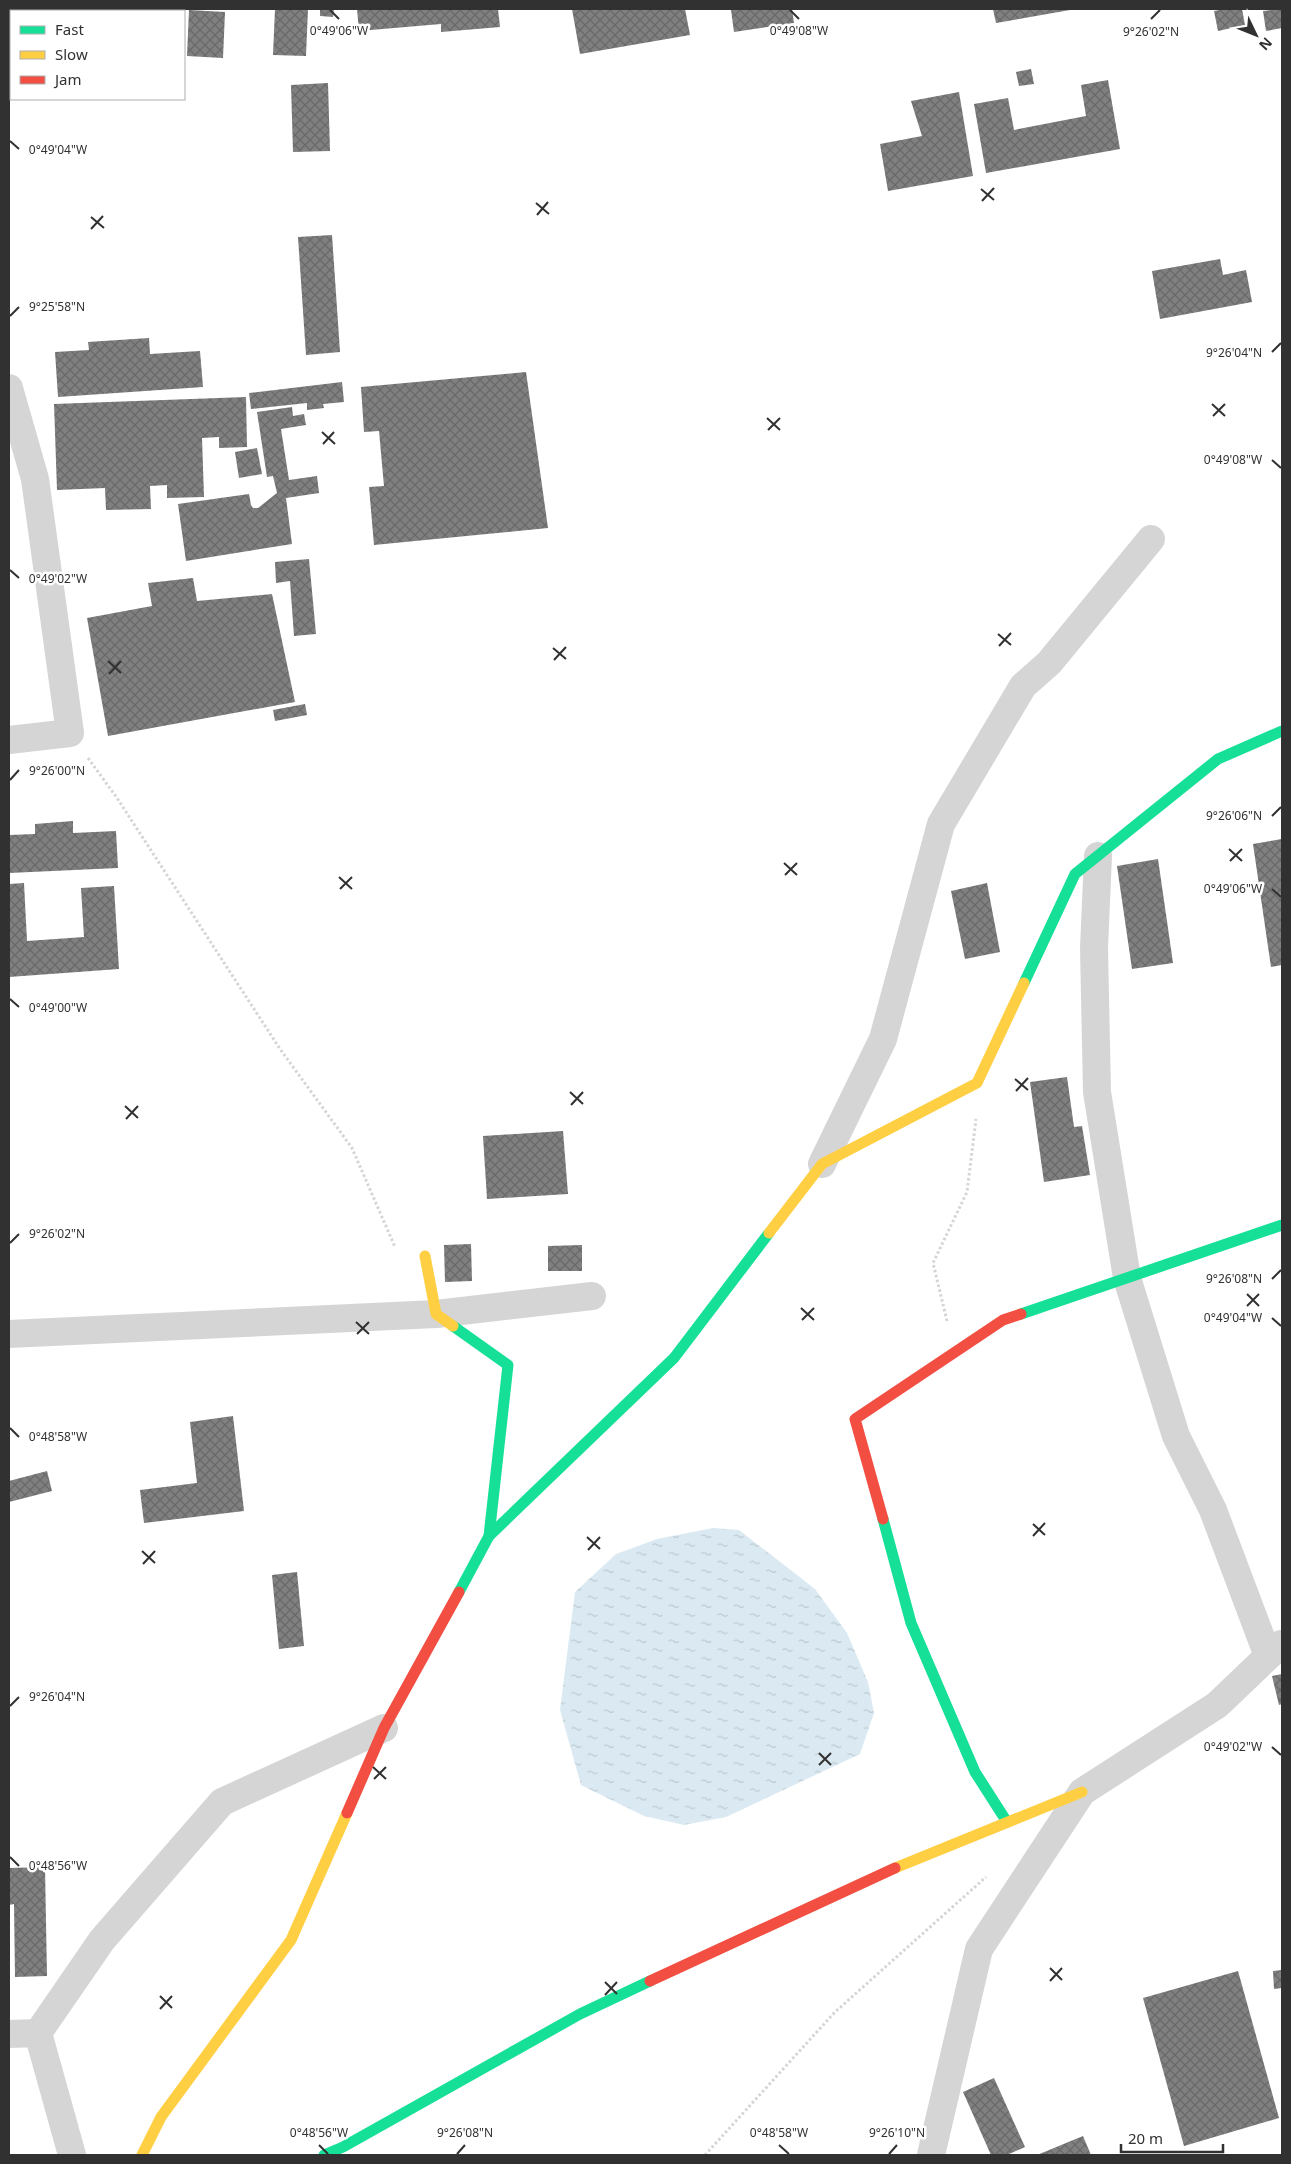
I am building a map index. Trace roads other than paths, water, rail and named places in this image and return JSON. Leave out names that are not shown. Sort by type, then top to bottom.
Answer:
[{"type":"street","points":[[9,388],[35,479],[70,733],[9,740]]},
{"type":"street","points":[[142,2155],[161,2117],[291,1940],[384,1728],[489,1536],[674,1358],[822,1164],[883,1039],[941,824],[1023,686],[1049,662],[1151,539]]},
{"type":"street","points":[[822,1164],[977,1083],[1075,874],[1218,759],[1282,731]]},
{"type":"street","points":[[324,2155],[343,2147],[580,2014],[880,1874],[1082,1792],[1217,1705],[1275,1650],[1213,1510],[1176,1436],[1127,1278],[1097,1092],[1094,948],[1098,856]]},
{"type":"street","points":[[1007,1822],[975,1772],[912,1623],[855,1419],[1002,1320],[1282,1224]]},
{"type":"street","points":[[425,1256],[436,1314],[508,1365],[489,1536]]},
{"type":"street","points":[[9,1334],[436,1314],[592,1296]]},
{"type":"street","points":[[38,2033],[102,1940],[222,1802],[384,1728]]},
{"type":"street","points":[[931,2155],[979,1949],[1082,1792]]},
{"type":"street","points":[[9,2034],[38,2033]]},
{"type":"street","points":[[38,2033],[72,2155]]},
{"type":"water","points":[[713,1528],[739,1530],[815,1589],[847,1633],[868,1682],[874,1713],[860,1754],[726,1817],[684,1825],[644,1816],[581,1785],[560,1710],[575,1592],[616,1554],[657,1539]]}]
